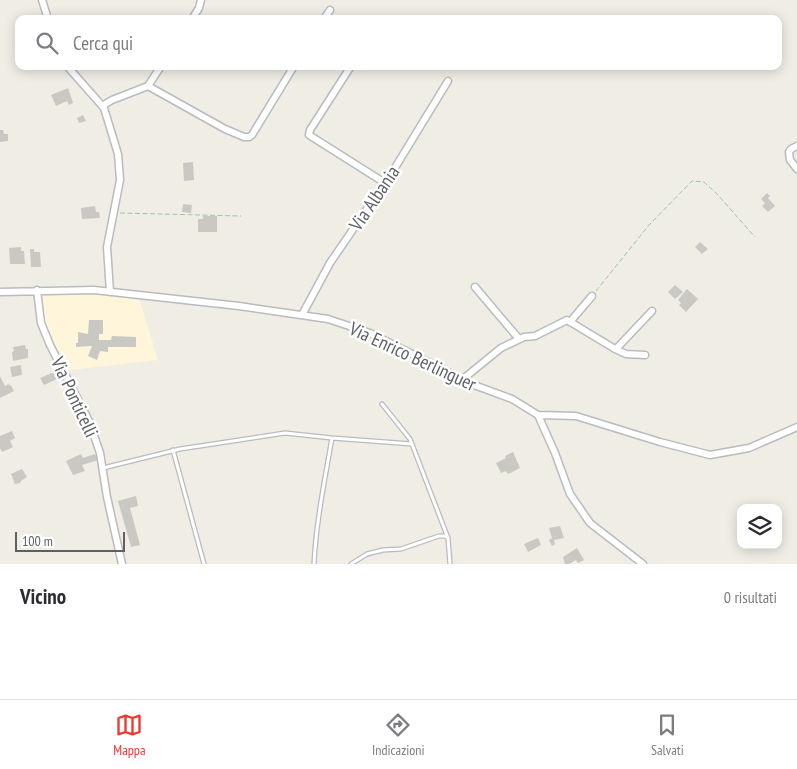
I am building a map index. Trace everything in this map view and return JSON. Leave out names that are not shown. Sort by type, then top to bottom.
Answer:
[{"type":"street","points":[[42,0],[47,15]]},
{"type":"street","points":[[195,15],[201,0]]},
{"type":"street","points":[[327,15],[330,10]]},
{"type":"street","points":[[70,70],[104,108],[118,154],[120,180],[107,247],[110,292]]},
{"type":"street","points":[[102,106],[112,100],[148,86],[158,70]]},
{"type":"street","points":[[148,86],[225,129],[244,137],[249,137],[292,70]]},
{"type":"street","points":[[348,70],[310,130],[309,135],[385,184]]},
{"type":"street","name":"Via Albania","points":[[302,315],[330,263],[385,184],[448,81]]},
{"type":"street","points":[[797,146],[791,148],[789,152],[790,160],[797,169]]},
{"type":"street","points":[[475,288],[519,339]]},
{"type":"street","name":"Via Ponticelli","points":[[37,290],[42,323],[50,345],[89,421],[100,453],[107,497],[122,564]]},
{"type":"street","name":"Via Enrico Berlinguer","points":[[0,292],[94,290],[239,306],[328,319],[370,333],[462,379],[512,399],[538,415]]},
{"type":"street","points":[[570,322],[592,296]]},
{"type":"street","points":[[616,350],[652,311]]},
{"type":"street","points":[[462,379],[501,348],[524,337],[535,336],[567,320],[616,350],[626,354],[645,355]]},
{"type":"street","points":[[644,564],[590,523],[570,494],[538,415],[576,416],[710,455],[749,448],[797,427]]},
{"type":"lane","points":[[382,404],[410,439],[448,538],[450,564]]},
{"type":"lane","points":[[102,468],[174,450],[285,433],[412,444]]},
{"type":"lane","points":[[314,564],[321,501],[332,438]]},
{"type":"lane","points":[[174,450],[204,564]]},
{"type":"lane","points":[[350,564],[368,554],[410,546],[439,536],[448,538]]},
{"type":"path","points":[[592,296],[649,225],[692,181],[704,182],[755,237]]},
{"type":"path","points":[[114,213],[242,216]]},
{"type":"shaded area","points":[[37,290],[138,295],[158,360],[62,371],[41,323]]},
{"type":"building","points":[[68,88],[73,103],[69,105],[67,101],[56,106],[51,95]]},
{"type":"building","points":[[83,115],[86,121],[79,123],[77,118]]},
{"type":"building","points":[[0,130],[3,130],[4,134],[8,134],[8,141],[0,142]]},
{"type":"building","points":[[193,162],[194,180],[184,181],[183,163]]},
{"type":"building","points":[[767,193],[770,196],[768,198],[775,206],[768,212],[762,206],[765,203],[761,199]]},
{"type":"building","points":[[183,204],[192,205],[191,213],[182,212]]},
{"type":"building","points":[[95,206],[100,218],[82,219],[81,208]]},
{"type":"building","points":[[203,216],[217,216],[217,232],[198,232],[198,219],[203,219]]},
{"type":"building","points":[[700,242],[708,249],[702,254],[695,247]]},
{"type":"building","points":[[21,247],[21,251],[24,251],[25,264],[10,264],[9,248]]},
{"type":"building","points":[[30,249],[34,249],[34,252],[40,252],[41,267],[31,267]]},
{"type":"building","points":[[675,285],[683,292],[675,299],[668,292]]},
{"type":"building","points":[[687,289],[698,299],[686,312],[679,305],[681,303],[678,300]]},
{"type":"building","points":[[89,320],[103,320],[103,334],[99,334],[99,340],[111,340],[112,336],[136,337],[136,347],[108,347],[108,352],[100,351],[97,360],[88,356],[92,346],[76,347],[76,343],[78,343],[78,332],[88,334]]},
{"type":"building","points":[[25,345],[26,349],[28,349],[28,358],[13,361],[13,347]]},
{"type":"building","points":[[21,365],[22,375],[12,377],[10,367]]},
{"type":"building","points":[[59,370],[61,375],[57,379],[44,385],[40,378]]},
{"type":"building","points":[[0,376],[5,386],[11,385],[14,391],[0,398]]},
{"type":"building","points":[[12,431],[15,438],[10,441],[13,447],[2,452],[0,436]]},
{"type":"building","points":[[513,452],[520,468],[508,474],[506,471],[501,473],[496,463]]},
{"type":"building","points":[[81,454],[83,458],[95,454],[98,460],[82,465],[85,471],[73,475],[66,461]]},
{"type":"building","points":[[22,469],[27,477],[20,483],[15,484],[11,474]]},
{"type":"building","points":[[136,496],[138,506],[130,508],[140,545],[131,547],[118,501]]},
{"type":"building","points":[[560,526],[564,538],[554,540],[555,544],[552,546],[549,540],[552,538],[549,528]]},
{"type":"building","points":[[538,538],[541,545],[528,552],[524,544]]},
{"type":"building","points":[[577,548],[584,560],[578,563],[576,560],[565,564],[563,557]]}]
